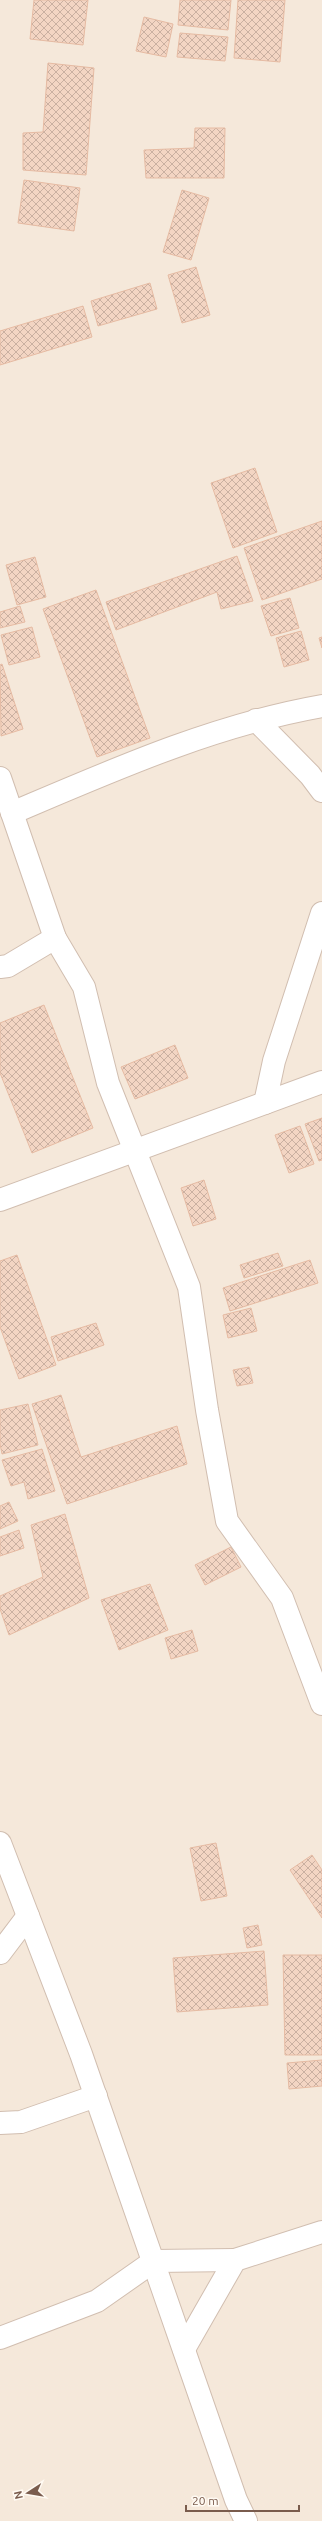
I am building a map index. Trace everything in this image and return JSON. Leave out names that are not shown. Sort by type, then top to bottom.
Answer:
[{"type":"street","points":[[12,813],[149,755],[256,720],[322,706]]},
{"type":"street","points":[[256,720],[310,775],[322,791]]},
{"type":"street","points":[[0,778],[55,938],[84,987],[108,1083],[189,1287],[206,1410],[227,1521],[282,1598],[322,1704]]},
{"type":"street","points":[[265,1103],[274,1061],[322,913]]},
{"type":"street","points":[[0,967],[8,966],[55,938]]},
{"type":"street","points":[[0,1200],[322,1082]]},
{"type":"street","points":[[0,1843],[96,2096],[236,2500],[246,2521]]},
{"type":"street","points":[[0,1953],[28,1916]]},
{"type":"street","points":[[0,2124],[22,2122],[96,2096]]},
{"type":"street","points":[[0,2338],[97,2301],[154,2261],[235,2260],[322,2232]]},
{"type":"street","points":[[184,2349],[235,2260]]},
{"type":"shaded area","points":[[0,0],[322,0],[322,2521],[0,2521]]},
{"type":"building","points":[[34,0],[88,0],[83,45],[30,39]]},
{"type":"building","points":[[180,0],[231,0],[228,30],[178,25]]},
{"type":"building","points":[[238,0],[285,0],[280,62],[234,58]]},
{"type":"building","points":[[144,17],[173,24],[166,57],[136,51]]},
{"type":"building","points":[[180,33],[228,37],[225,61],[177,57]]},
{"type":"building","points":[[48,63],[94,68],[86,175],[23,170],[23,133],[43,132]]},
{"type":"building","points":[[195,128],[225,128],[224,178],[146,178],[144,150],[194,148]]},
{"type":"building","points":[[24,180],[80,188],[74,231],[18,223]]},
{"type":"building","points":[[182,190],[209,198],[191,260],[163,252]]},
{"type":"building","points":[[196,267],[210,315],[182,323],[168,275]]},
{"type":"building","points":[[150,283],[157,309],[98,326],[91,301]]},
{"type":"building","points":[[83,306],[92,337],[0,365],[0,331]]},
{"type":"building","points":[[255,468],[277,532],[233,548],[211,483]]},
{"type":"building","points":[[322,521],[322,579],[262,600],[244,548]]},
{"type":"building","points":[[237,556],[253,601],[221,609],[217,592],[116,630],[106,602]]},
{"type":"building","points":[[35,557],[46,597],[17,605],[6,565]]},
{"type":"building","points":[[96,590],[150,738],[97,757],[43,609]]},
{"type":"building","points":[[290,598],[299,628],[271,636],[261,606]]},
{"type":"building","points":[[20,606],[25,622],[0,628],[0,612]]},
{"type":"building","points":[[32,627],[40,657],[9,665],[1,635]]},
{"type":"building","points":[[301,631],[309,660],[284,667],[276,638]]},
{"type":"building","points":[[322,637],[322,648],[319,638]]},
{"type":"building","points":[[2,664],[23,729],[1,736],[0,665]]},
{"type":"building","points":[[44,1005],[93,1128],[32,1153],[0,1073],[0,1023]]},
{"type":"building","points":[[175,1045],[188,1078],[135,1099],[121,1067]]},
{"type":"building","points":[[322,1118],[322,1160],[319,1161],[305,1124]]},
{"type":"building","points":[[300,1126],[314,1164],[289,1173],[275,1135]]},
{"type":"building","points":[[204,1180],[216,1219],[193,1226],[181,1188]]},
{"type":"building","points":[[278,1253],[283,1266],[244,1278],[240,1265]]},
{"type":"building","points":[[17,1255],[56,1365],[19,1379],[0,1327],[0,1261]]},
{"type":"building","points":[[310,1260],[318,1283],[230,1311],[223,1288]]},
{"type":"building","points":[[251,1308],[257,1331],[228,1338],[223,1315]]},
{"type":"building","points":[[96,1323],[104,1345],[58,1361],[51,1337]]},
{"type":"building","points":[[249,1367],[253,1383],[237,1386],[233,1370]]},
{"type":"building","points":[[61,1395],[81,1457],[177,1426],[187,1464],[67,1504],[32,1404]]},
{"type":"building","points":[[28,1404],[38,1445],[2,1454],[0,1444],[0,1410]]},
{"type":"building","points":[[42,1449],[55,1491],[28,1499],[24,1482],[11,1486],[2,1460]]},
{"type":"building","points":[[9,1502],[18,1521],[0,1529],[0,1506]]},
{"type":"building","points":[[65,1514],[89,1598],[9,1635],[0,1609],[0,1596],[43,1577],[31,1525]]},
{"type":"building","points":[[19,1530],[24,1548],[0,1556],[0,1537]]},
{"type":"building","points":[[231,1547],[241,1567],[205,1585],[195,1565]]},
{"type":"building","points":[[150,1584],[168,1630],[119,1650],[101,1600]]},
{"type":"building","points":[[192,1630],[198,1651],[171,1659],[165,1638]]},
{"type":"building","points":[[216,1843],[227,1896],[201,1901],[190,1848]]},
{"type":"building","points":[[312,1855],[322,1870],[322,1918],[290,1870]]},
{"type":"building","points":[[258,1925],[262,1945],[247,1948],[243,1928]]},
{"type":"building","points":[[264,1951],[268,2005],[177,2012],[173,1958]]},
{"type":"building","points":[[283,1955],[322,1955],[322,2055],[285,2055]]},
{"type":"building","points":[[322,2060],[322,2086],[289,2089],[287,2063]]}]
